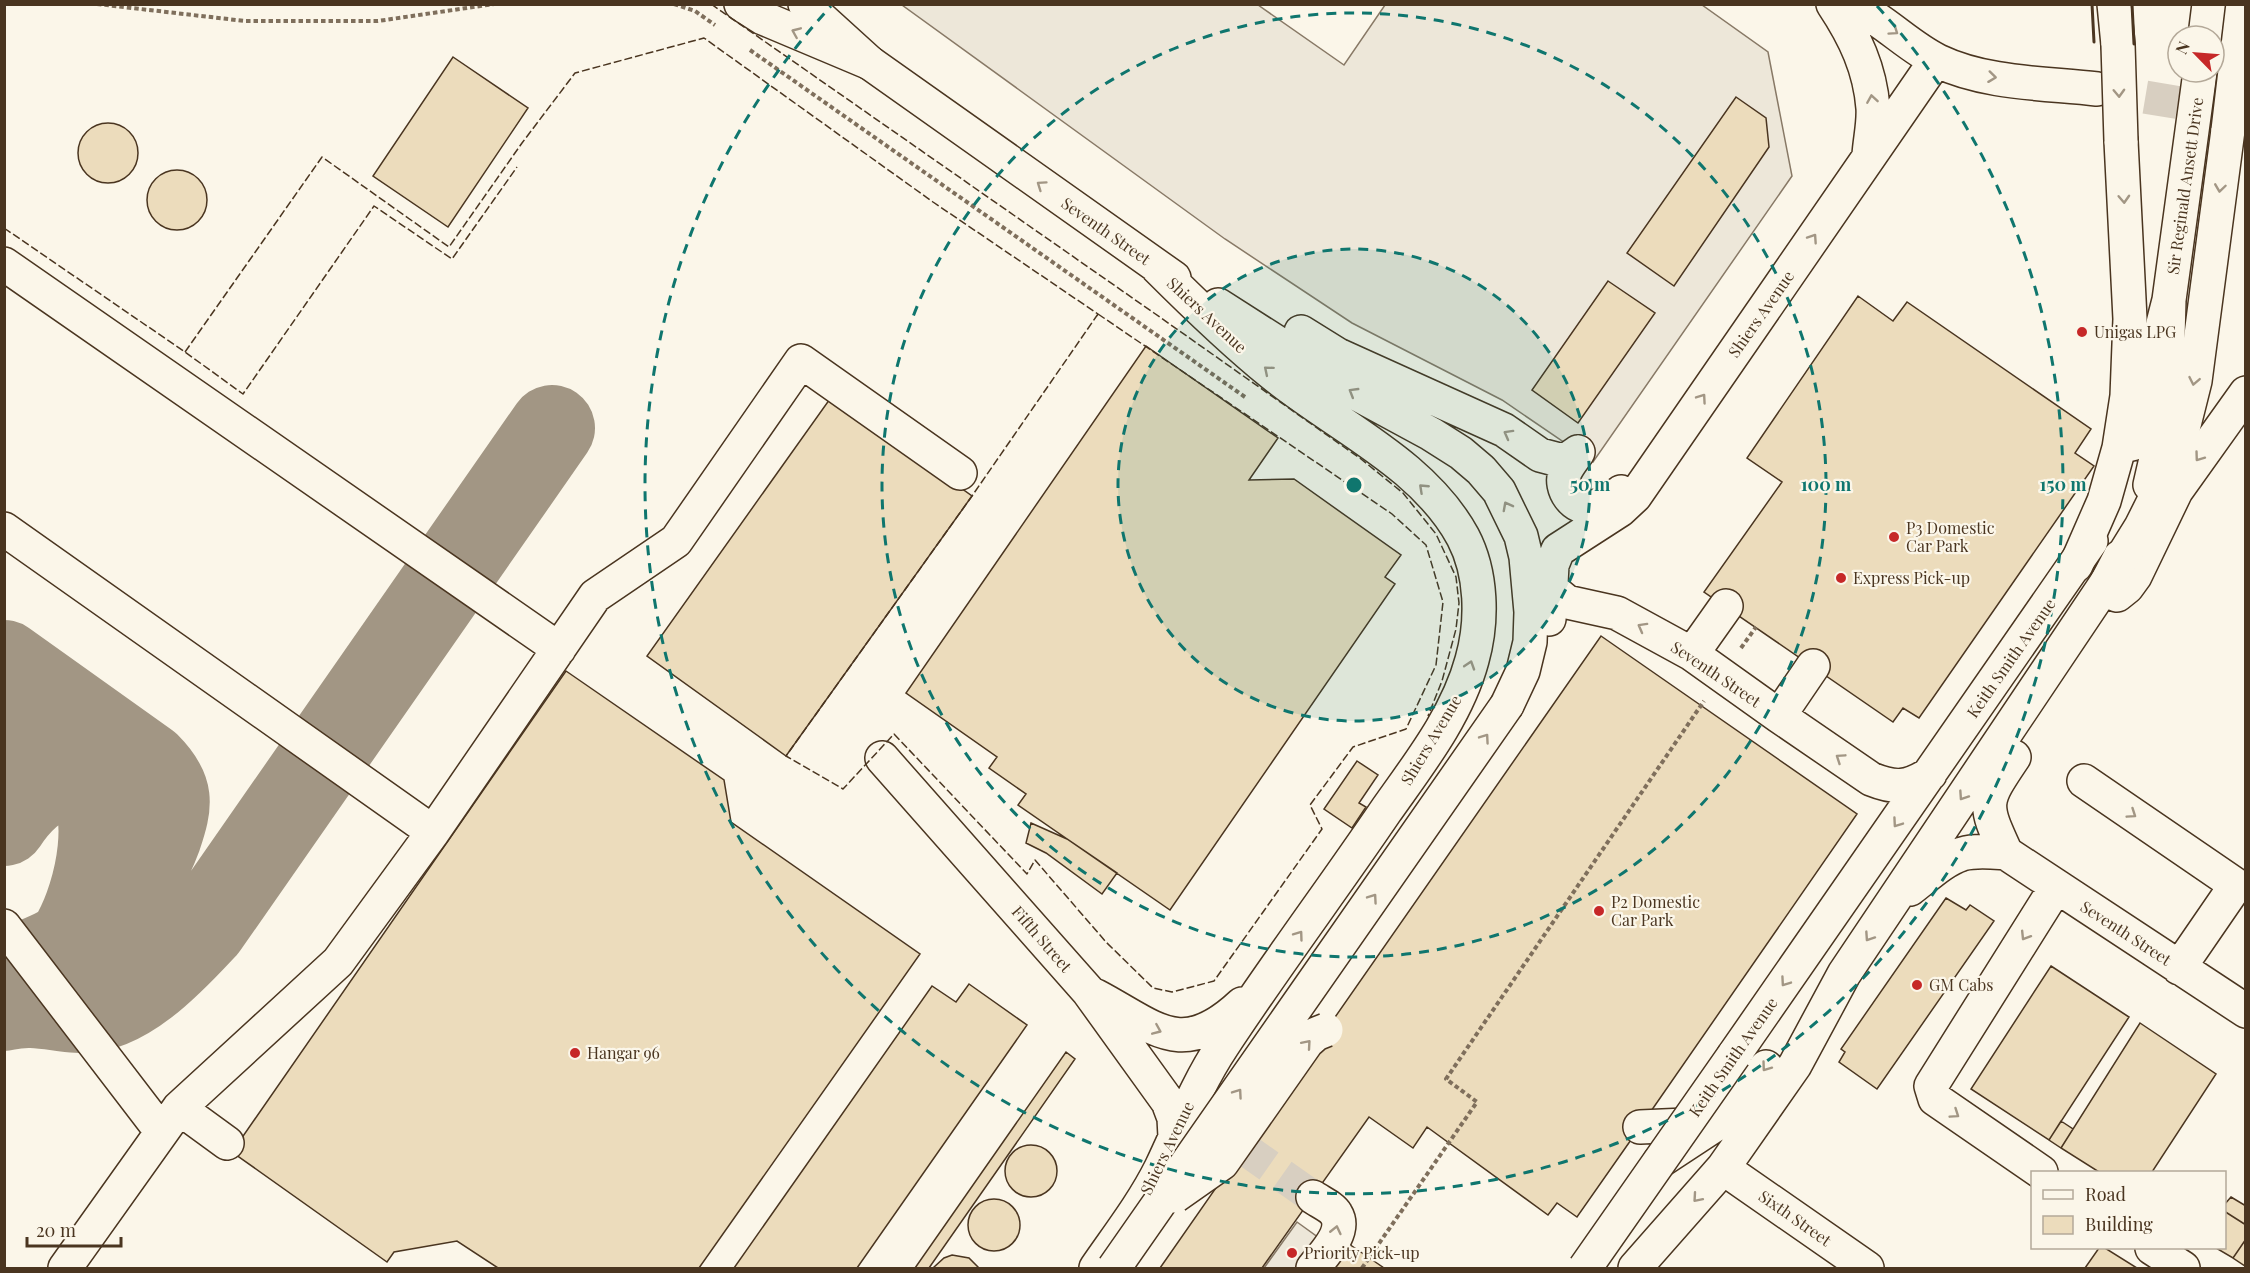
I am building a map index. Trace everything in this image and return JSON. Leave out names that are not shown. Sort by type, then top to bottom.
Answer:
[{"type":"main road","points":[[741,4],[763,18],[870,63]]},
{"type":"main road","name":"Seventh Street","points":[[805,4],[870,63],[1157,267],[1359,395],[1461,453],[1499,491],[1533,567],[1550,588],[1567,602],[1617,613],[1692,654],[1871,779],[1898,787],[1910,785],[1930,774]]},
{"type":"main road","points":[[1833,4],[1852,33],[1868,70],[1873,110],[1869,157]]},
{"type":"main road","points":[[1849,4],[1866,12],[1936,60],[1972,74],[2097,89]]},
{"type":"main road","points":[[2076,565],[2104,501],[2119,448],[2127,396],[2130,319],[2118,45],[2114,4]]},
{"type":"main road","points":[[2206,24],[2209,4]]},
{"type":"main road","points":[[1635,1269],[1723,1168],[1795,1065],[1844,974],[2107,582],[2141,527],[2163,483],[2182,433],[2195,381],[2243,4]]},
{"type":"main road","name":"Shiers Avenue","points":[[1550,588],[1555,558],[1564,545],[1620,510],[1635,496],[1936,60]]},
{"type":"main road","name":"Sir Reginald Ansett Drive","points":[[2169,300],[2198,84]]},
{"type":"main road","points":[[4,264],[559,649]]},
{"type":"main road","points":[[1157,267],[1312,337],[1338,356],[1504,430],[1540,455],[1559,460],[1568,459],[1578,452],[1565,472],[1564,484],[1568,496],[1578,504],[1589,508],[1605,504],[1619,494],[1679,432]]},
{"type":"main road","name":"Shiers Avenue","points":[[1096,1269],[1159,1171],[1204,1074],[1446,721],[1461,692],[1473,659],[1479,609],[1478,585],[1465,540],[1442,506],[1393,460],[1274,376],[1157,267]]},
{"type":"main road","points":[[2107,582],[2138,522],[2160,449],[2166,415],[2169,300]]},
{"type":"main road","name":"Keith Smith Avenue","points":[[1585,1269],[2076,565],[2108,512],[2124,473],[2169,300]]},
{"type":"main road","points":[[65,1269],[170,1119],[338,962],[433,832],[595,596],[676,541],[801,361],[960,473]]},
{"type":"main road","points":[[1893,900],[1950,860],[1963,854],[1982,851],[2006,853],[1990,817],[1991,794],[2026,734],[2071,635],[2127,587],[2135,576],[2176,491],[2246,393]]},
{"type":"main road","points":[[4,529],[433,832]]},
{"type":"main road","name":"Seventh Street","points":[[1507,705],[1523,671],[1530,642],[1529,581],[1521,536]]},
{"type":"main road","points":[[1507,705],[1529,676],[1546,639],[1550,615],[1550,588]]},
{"type":"main road","points":[[1692,654],[1726,606]]},
{"type":"main road","points":[[1779,716],[1813,666]]},
{"type":"main road","name":"Shiers Avenue","points":[[1115,1269],[1507,705]]},
{"type":"main road","name":"Fifth Street","points":[[882,758],[1088,991],[1168,1102],[1174,1118],[1175,1137]]},
{"type":"main road","points":[[2084,781],[2241,878],[2179,968]]},
{"type":"main road","name":"Seventh Street","points":[[2006,853],[2246,1011]]},
{"type":"main road","points":[[2038,1171],[1935,1100],[1930,1086],[2056,887]]},
{"type":"main road","points":[[4,926],[170,1119],[227,1143]]},
{"type":"main road","points":[[1576,1269],[1645,1171],[1716,1124],[1737,1107],[1799,1021],[1844,974]]},
{"type":"main road","points":[[1088,991],[1158,1031],[1171,1035],[1187,1035],[1219,1023],[1265,982]]},
{"type":"main road","points":[[1156,1209],[1222,1162],[1307,1042],[1316,1034],[1326,1030]]},
{"type":"main road","points":[[1204,1074],[1199,1101],[1206,1119],[1242,1147]]},
{"type":"main road","points":[[1640,1127],[1716,1124]]},
{"type":"main road","name":"Sixth Street","points":[[1723,1168],[1867,1269]]},
{"type":"main road","points":[[1313,1197],[1333,1211],[1339,1222],[1336,1236],[1313,1269]]},
{"type":"main road","points":[[1115,1269],[1118,1236]]},
{"type":"main road","points":[[2153,1249],[2183,1269]]},
{"type":"path","points":[[97,4],[245,21],[378,21],[494,4]]},
{"type":"path","points":[[674,4],[695,11],[724,32]]},
{"type":"path","points":[[743,45],[1254,403]]},
{"type":"path","points":[[1362,1269],[1477,1102],[1446,1079],[1756,627]]},
{"type":"shaded area","points":[[902,5],[1258,5],[1344,65],[1385,5],[1702,5],[1768,52],[1792,176],[1593,462],[1502,400],[1352,323],[1225,239]]},
{"type":"shaded area","name":"Priority Pick-up","points":[[1297,1222],[1319,1238],[1298,1268],[1264,1268]]},
{"type":"building","points":[[453,57],[528,108],[448,227],[373,176]]},
{"type":"building","points":[[1736,97],[1766,118],[1769,147],[1674,286],[1627,253]]},
{"type":"building","points":[[108,123],[125,128],[133,136],[138,153],[133,170],[125,178],[108,183],[91,178],[83,170],[78,153],[83,136],[91,128]]},
{"type":"building","points":[[177,170],[194,175],[202,183],[207,200],[202,217],[194,225],[177,230],[160,225],[152,217],[147,200],[152,183],[160,175]]},
{"type":"building","points":[[1608,281],[1655,313],[1578,423],[1532,390]]},
{"type":"building","name":"P3 Domestic Car Park","points":[[1858,296],[1893,321],[1907,302],[2091,429],[2075,453],[2094,466],[1919,718],[1903,708],[1893,722],[1704,592],[1782,482],[1747,458]]},
{"type":"building","points":[[1146,346],[1278,438],[1249,480],[1294,479],[1401,555],[1385,577],[1395,584],[1170,910],[1018,805],[1026,794],[989,768],[997,757],[906,693]]},
{"type":"building","points":[[832,396],[972,496],[786,756],[647,656]]},
{"type":"building","name":"P2 Domestic Car Park","points":[[1601,636],[1857,814],[1640,1127],[1577,1217],[1557,1203],[1548,1215],[1427,1127],[1413,1148],[1369,1117],[1262,1268],[1160,1268]]},
{"type":"building","name":"Hangar 96","points":[[566,671],[724,780],[731,822],[920,954],[699,1268],[498,1268],[457,1241],[394,1252],[387,1262],[232,1152]]},
{"type":"building","points":[[1357,761],[1378,775],[1359,803],[1366,807],[1352,828],[1324,809]]},
{"type":"building","points":[[1031,823],[1067,839],[1117,873],[1102,894],[1046,853],[1026,843]]},
{"type":"building","name":"GM Cabs","points":[[1946,898],[1966,910],[1970,905],[1994,921],[1877,1089],[1839,1062],[1845,1052],[1841,1049]]},
{"type":"building","points":[[2051,966],[2129,1017],[2049,1140],[1971,1089]]},
{"type":"building","points":[[969,984],[1027,1025],[857,1268],[734,1268],[932,986],[956,1002]]},
{"type":"building","points":[[2140,1023],[2216,1074],[2153,1171],[2097,1171],[2061,1148]]},
{"type":"building","points":[[1066,1052],[1075,1059],[929,1268],[915,1268]]},
{"type":"building","points":[[2061,1121],[2073,1129],[2061,1148],[2049,1140]]},
{"type":"building","points":[[1026,1145],[1036,1145],[1050,1152],[1057,1171],[1050,1190],[1036,1197],[1026,1197],[1016,1193],[1009,1186],[1005,1176],[1005,1166],[1009,1156],[1016,1149]]},
{"type":"building","points":[[2231,1197],[2246,1206],[2246,1225],[2226,1212],[2226,1203]]},
{"type":"building","points":[[989,1199],[999,1199],[1013,1206],[1020,1225],[1013,1244],[999,1251],[989,1251],[979,1247],[972,1240],[968,1230],[968,1220],[972,1210],[979,1203]]},
{"type":"building","points":[[2226,1212],[2246,1225],[2246,1239],[2233,1258],[2218,1249],[2226,1249]]},
{"type":"building","points":[[2246,1239],[2246,1265],[2245,1266],[2233,1258]]},
{"type":"building","points":[[1349,1244],[1384,1268],[1332,1268]]},
{"type":"building","points":[[2098,1249],[2107,1249],[2137,1268],[2085,1268]]},
{"type":"building","points":[[952,1255],[969,1258],[979,1268],[933,1268],[944,1258]]},
{"type":"taxiway","points":[[4,1008],[32,1005],[78,1010],[96,1009],[114,1003],[148,981],[193,939],[205,926],[552,428]]},
{"type":"taxiway","points":[[4,663],[147,765],[165,790],[167,806],[163,825],[151,855],[142,873],[120,903],[107,916],[76,939],[4,977]]},
{"type":"taxiway","points":[[17,721],[81,768],[92,784],[99,804],[101,826],[97,873],[91,896],[75,934]]},
{"type":"taxiway","points":[[4,823],[30,793],[60,777],[95,774],[133,785]]},
{"type":"tunnel","points":[[2097,89],[2246,114]]},
{"type":"tunnel","points":[[1242,1147],[1313,1197]]},
{"type":"fence","points":[[711,4],[1361,459],[1403,493],[1436,534],[1456,577],[1459,603],[1456,629],[1442,681],[1428,716]]},
{"type":"fence","points":[[185,352],[322,157],[449,247],[522,143],[575,73],[704,38],[933,202],[1098,314],[1097,316]]},
{"type":"fence","points":[[4,228],[243,394],[374,206],[452,259],[517,167]]},
{"type":"fence","points":[[1098,314],[1392,514],[1426,545],[1443,602],[1436,665],[1406,729],[1353,747],[1310,805],[1322,829],[1214,981],[1172,992],[1153,988],[1106,942],[1035,860],[1027,874],[894,734],[843,789],[786,756],[972,496],[1098,314]]},
{"type":"wall","points":[[2092,4],[2094,42]]},
{"type":"wall","points":[[2132,4],[2134,44]]},
{"type":"place","name":"Unigas LPG","points":[[2082,332]]},
{"type":"place","name":"P3 Domestic Car Park","points":[[1894,537]]},
{"type":"place","name":"Express Pick-up","points":[[1841,578]]},
{"type":"place","name":"P2 Domestic Car Park","points":[[1599,911]]},
{"type":"place","name":"GM Cabs","points":[[1917,985]]},
{"type":"place","name":"Hangar 96","points":[[575,1053]]},
{"type":"place","name":"Priority Pick-up","points":[[1292,1253]]}]
